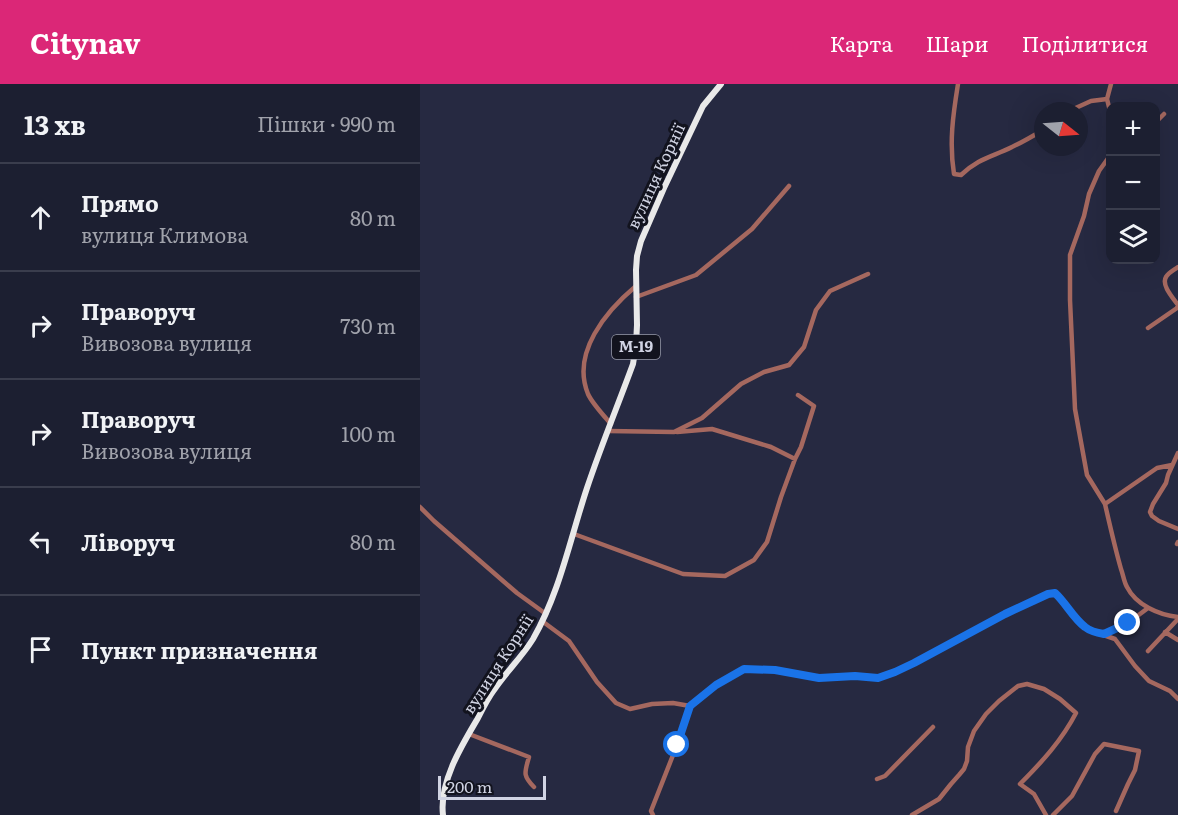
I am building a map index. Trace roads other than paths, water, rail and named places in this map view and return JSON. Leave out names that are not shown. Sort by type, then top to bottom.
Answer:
[{"type":"highway","name":"вулиця Корнії","points":[[443,815],[444,789],[448,776],[469,734],[494,690],[531,642],[544,618],[565,561],[587,488],[633,364],[636,345],[636,263],[641,241],[703,106],[721,84]]},
{"type":"street","points":[[958,84],[951,124],[951,156],[954,174],[961,175],[972,165],[1034,135]]},
{"type":"street","points":[[1108,102],[1111,84]]},
{"type":"street","points":[[1088,102],[1107,99]]},
{"type":"street","points":[[1160,118],[1164,114]]},
{"type":"street","points":[[1106,162],[1099,171],[1089,194],[1070,255],[1075,409],[1087,475],[1105,504],[1127,587],[1148,608],[1178,618],[1148,651]]},
{"type":"street","points":[[636,297],[696,275],[752,229],[789,186]]},
{"type":"street","points":[[1148,328],[1177,308],[1178,305],[1164,281],[1166,276],[1178,267]]},
{"type":"street","points":[[674,432],[702,418],[741,384],[764,372],[789,365],[804,347],[816,310],[830,291],[868,274]]},
{"type":"street","points":[[636,286],[620,299],[591,337],[583,370],[588,395],[609,427],[674,432],[712,429],[771,447],[795,459]]},
{"type":"street","points":[[573,534],[683,574],[725,576],[754,560],[767,542],[814,406],[798,395]]},
{"type":"street","points":[[1178,453],[1167,483],[1150,512],[1159,521],[1178,529]]},
{"type":"street","points":[[1105,504],[1157,468],[1172,465]]},
{"type":"street","points":[[420,507],[569,641],[597,682],[616,704],[630,709],[652,704],[673,703],[690,706]]},
{"type":"street","points":[[653,815],[651,811],[690,706],[716,685],[744,669],[775,670],[819,678],[855,676],[878,678],[905,668],[1005,614],[1048,594],[1055,593],[1064,601],[1086,629],[1115,639],[1149,681],[1170,691],[1178,699]]},
{"type":"street","points":[[1104,634],[1128,623],[1148,608]]},
{"type":"street","points":[[1165,632],[1178,640]]},
{"type":"street","points":[[912,815],[939,799],[964,769],[974,731],[986,714],[1011,691],[1027,684],[1044,689],[1076,712],[1071,723],[1050,752],[1020,784],[1034,794],[1046,815]]},
{"type":"street","points":[[877,779],[885,776],[933,727]]},
{"type":"street","points":[[469,734],[529,757],[525,772],[527,779],[534,786]]},
{"type":"street","points":[[1053,815],[1072,796],[1095,754],[1104,744],[1139,751],[1135,770],[1116,811]]}]
